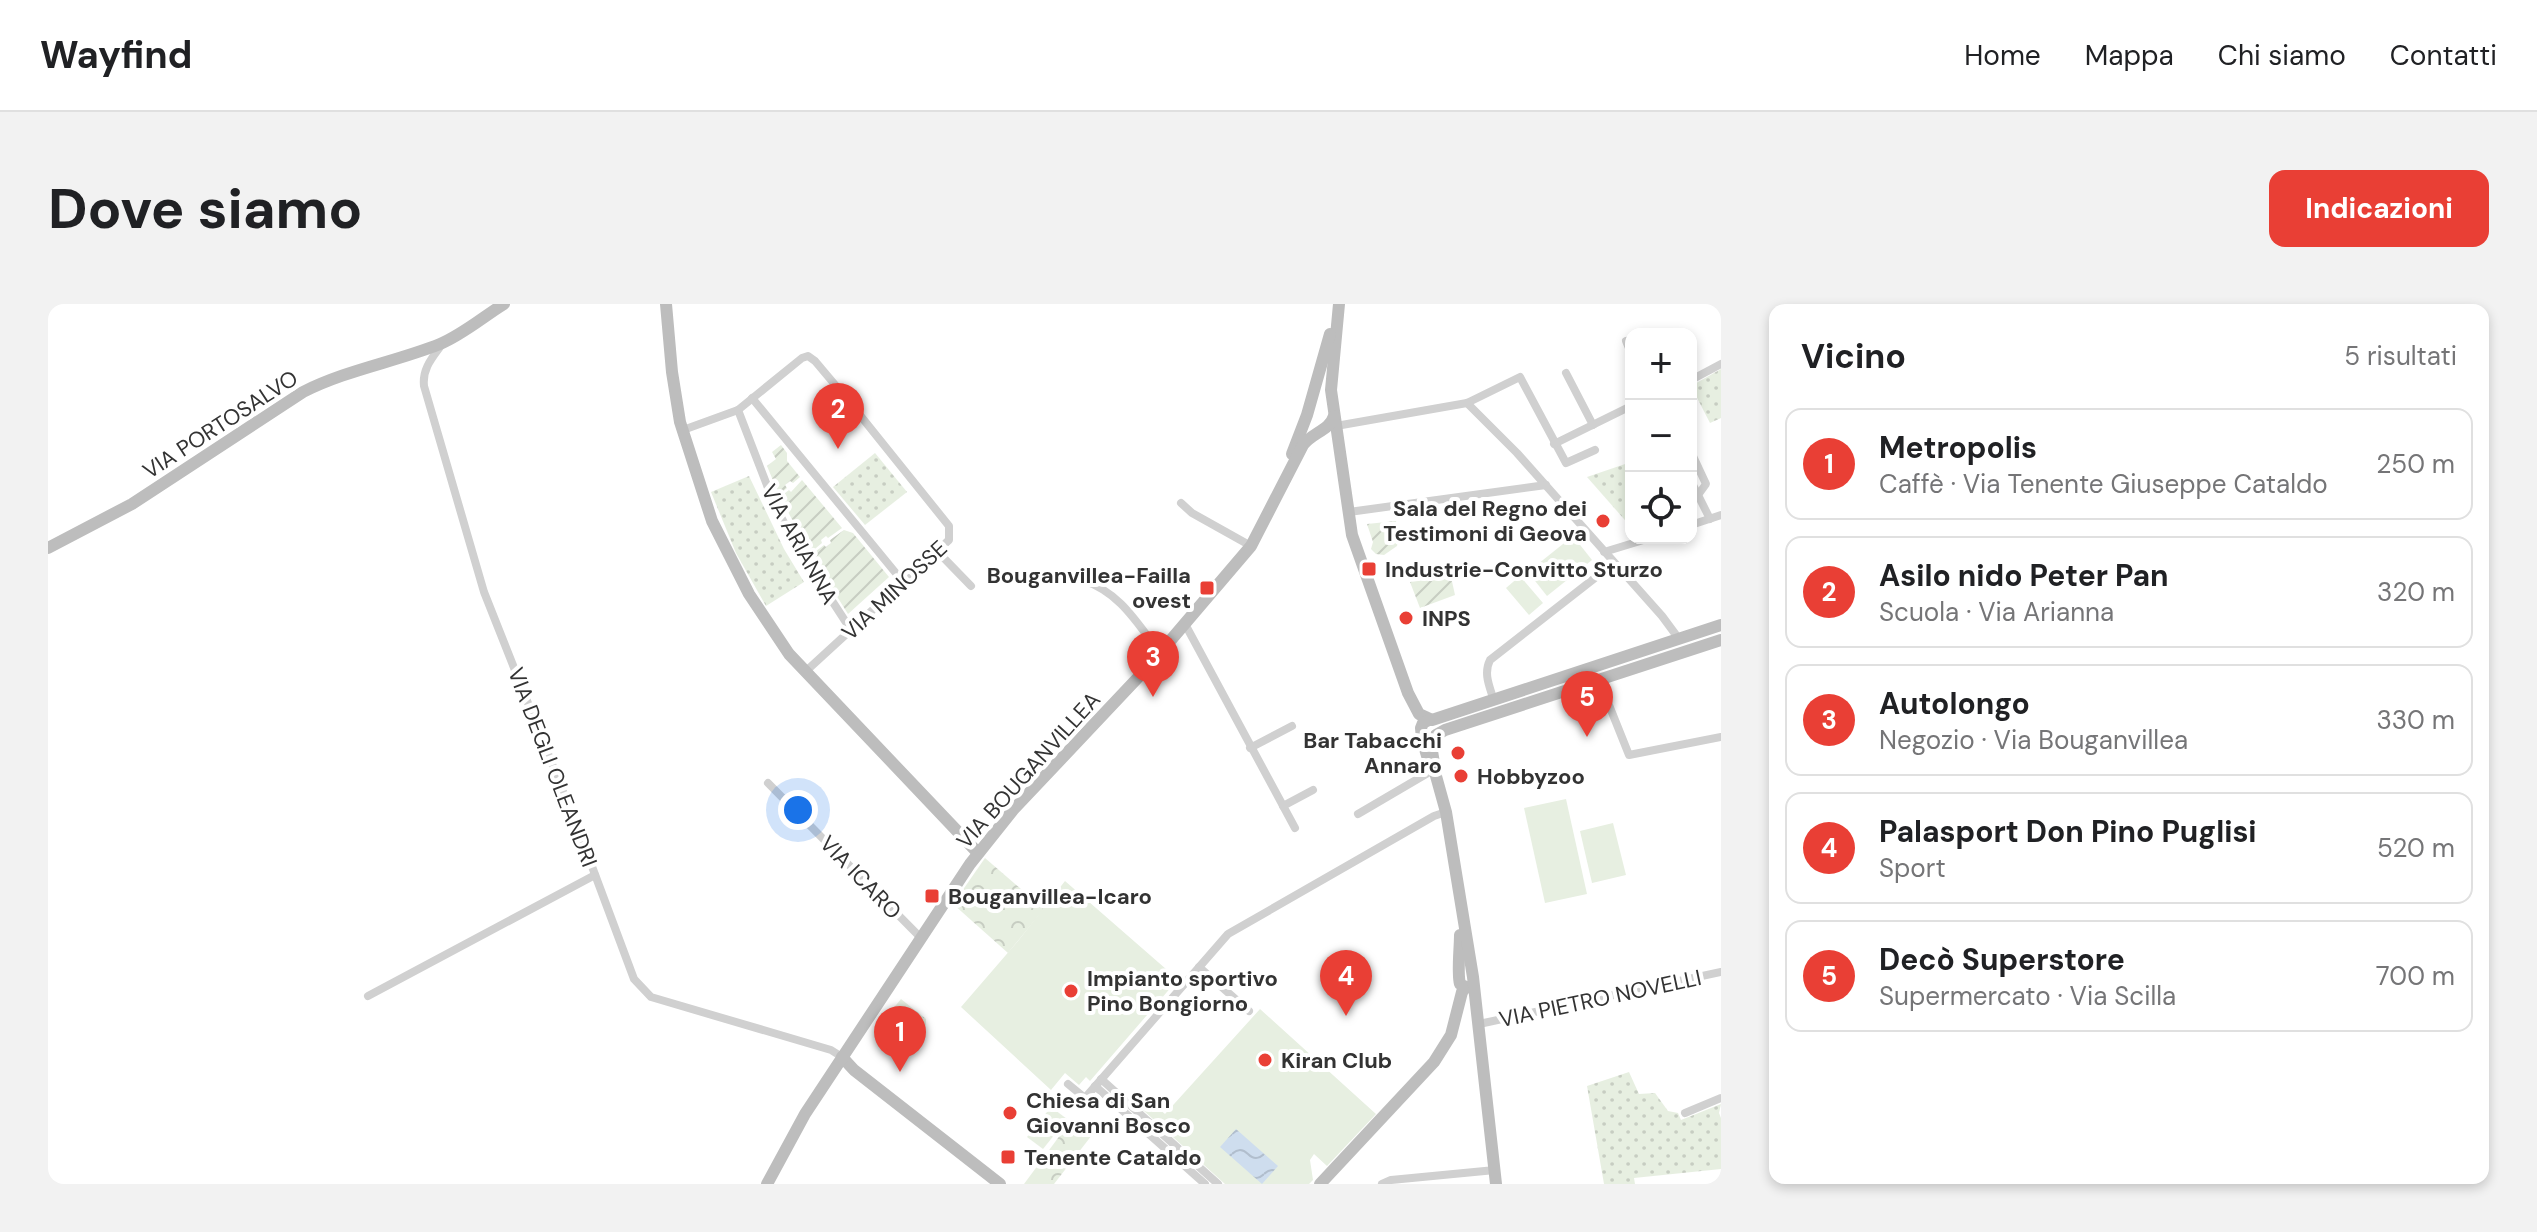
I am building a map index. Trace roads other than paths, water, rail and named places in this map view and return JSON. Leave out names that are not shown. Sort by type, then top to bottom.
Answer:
[{"type":"street","name":"VIA PORTOSALVO","points":[[48,548],[132,504],[303,392],[324,381],[444,342],[504,304]]},
{"type":"street","points":[[666,305],[672,372],[683,430],[698,481],[727,554],[789,654],[978,853]]},
{"type":"street","points":[[1284,481],[1338,306]]},
{"type":"street","points":[[1338,306],[1327,423],[1342,470],[1356,552],[1408,693],[1426,725],[1427,756],[1446,812],[1460,898],[1466,981],[1475,1002],[1479,1024],[1496,1184]]},
{"type":"street","name":"VIA DEGLI OLEANDRI","points":[[444,342],[427,366],[424,386],[484,592],[634,979],[649,995],[831,1050],[842,1057]]},
{"type":"street","name":"VIA MINOSSE","points":[[683,430],[738,410],[802,358],[811,358],[949,526],[949,540],[805,672]]},
{"type":"street","points":[[1697,377],[1721,364]]},
{"type":"street","points":[[1566,373],[1593,425]]},
{"type":"street","points":[[1307,412],[1310,425],[1467,403],[1520,377],[1566,463],[1595,450]]},
{"type":"street","name":"VIA ARIANNA","points":[[752,398],[904,583]]},
{"type":"street","points":[[1284,481],[1303,445],[1327,423],[1329,405],[1321,401],[1307,412]]},
{"type":"street","points":[[1467,403],[1492,425],[1546,485],[1679,639]]},
{"type":"street","points":[[1554,444],[1625,409]]},
{"type":"street","name":"VIA ARIANNA","points":[[738,410],[775,506],[799,550],[851,630]]},
{"type":"street","points":[[1697,465],[1706,484],[1698,495],[1710,519]]},
{"type":"street","name":"VIA BOUGANVILLEA","points":[[767,1184],[805,1114],[978,853],[1013,810],[1160,653],[1251,546],[1284,481]]},
{"type":"street","points":[[1349,512],[1546,485]]},
{"type":"street","points":[[1181,503],[1192,513],[1251,546]]},
{"type":"street","points":[[1697,523],[1721,515]]},
{"type":"street","points":[[1604,552],[1630,544]]},
{"type":"street","points":[[937,551],[971,586]]},
{"type":"street","points":[[1494,701],[1486,676],[1490,660],[1614,563]]},
{"type":"street","points":[[1082,580],[1097,584],[1114,596],[1160,653]]},
{"type":"street","points":[[1185,624],[1295,828]]},
{"type":"street","points":[[1426,725],[1721,625]]},
{"type":"street","points":[[1436,735],[1721,640]]},
{"type":"street","points":[[1599,680],[1629,755],[1721,737]]},
{"type":"street","points":[[1426,725],[1438,726],[1432,751],[1434,773]]},
{"type":"street","points":[[1250,748],[1292,726]]},
{"type":"street","points":[[1358,814],[1434,773]]},
{"type":"street","name":"VIA ICARO","points":[[768,783],[920,937]]},
{"type":"street","points":[[1283,806],[1313,790]]},
{"type":"street","points":[[1068,1084],[1085,1098],[1228,934],[1446,812]]},
{"type":"street","points":[[368,996],[595,875]]},
{"type":"street","points":[[1199,967],[1249,1011]]},
{"type":"street","name":"VIA PIETRO NOVELLI","points":[[1479,1024],[1721,972]]},
{"type":"street","points":[[1320,1184],[1434,1062],[1451,1035],[1466,981]]},
{"type":"street","points":[[842,1057],[854,1070],[1000,1184]]},
{"type":"street","points":[[1098,1082],[1205,1184]]},
{"type":"street","points":[[1098,1082],[1218,1184]]},
{"type":"street","points":[[1685,1113],[1721,1098]]},
{"type":"street","points":[[1382,1184],[1391,1180],[1437,1180],[1495,1170]]},
{"type":"water","points":[[1236,1129],[1278,1166],[1262,1184],[1220,1147]]},
{"type":"place","name":"Asilo nido Peter Pan","points":[[838,449]]},
{"type":"place","name":"Sala del Regno dei Testimoni di Geova","points":[[1603,521]]},
{"type":"place","name":"Industrie-Convitto Sturzo","points":[[1369,569]]},
{"type":"place","name":"Bouganvillea-Failla ovest","points":[[1207,588]]},
{"type":"place","name":"INPS","points":[[1406,618]]},
{"type":"place","name":"Autolongo","points":[[1153,697]]},
{"type":"place","name":"Decò Superstore","points":[[1587,737]]},
{"type":"place","name":"Bar Tabacchi Annaro","points":[[1458,753]]},
{"type":"place","name":"Hobbyzoo","points":[[1461,776]]},
{"type":"place","name":"Bouganvillea-Icaro","points":[[932,896]]},
{"type":"place","name":"Impianto sportivo Pino Bongiorno","points":[[1071,991]]},
{"type":"place","name":"Palasport Don Pino Puglisi","points":[[1346,1016]]},
{"type":"place","name":"Kiran Club","points":[[1265,1060]]},
{"type":"place","name":"Metropolis","points":[[900,1072]]},
{"type":"place","name":"Chiesa di San Giovanni Bosco","points":[[1010,1113]]},
{"type":"place","name":"Tenente Cataldo","points":[[1008,1157]]}]
